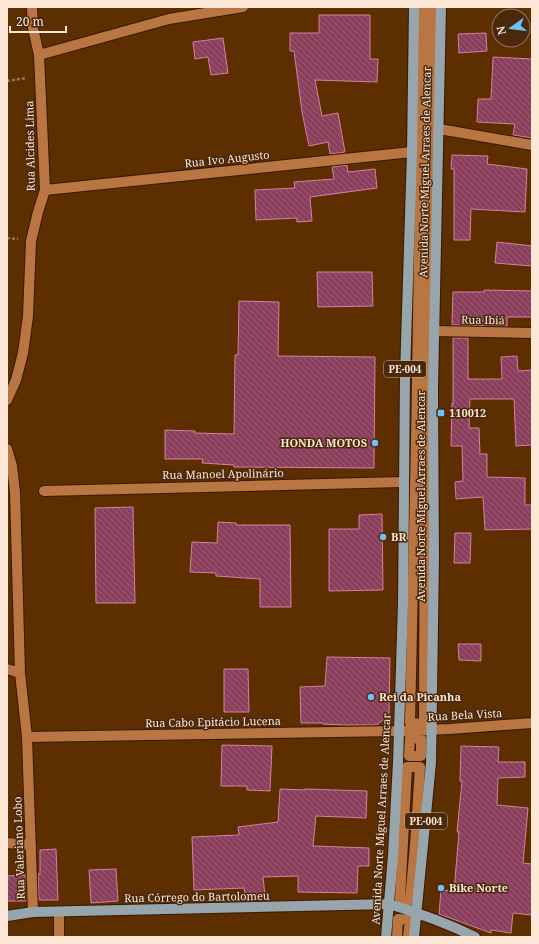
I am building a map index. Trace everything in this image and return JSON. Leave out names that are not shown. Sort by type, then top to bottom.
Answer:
[{"type":"main road","name":"Avenida Norte Miguel Arraes de Alencar","points":[[386,937],[393,856],[403,603],[405,367],[412,152],[414,7]]},
{"type":"main road","name":"Avenida Norte Miguel Arraes de Alencar","points":[[414,937],[431,763],[432,730],[434,556],[433,396],[441,7]]},
{"type":"main road","name":"Rua Córrego do Bartolomeu","points":[[7,916],[33,912],[389,904],[417,912],[456,927],[475,937]]},
{"type":"street","name":"Rua Alcides Lima","points":[[7,400],[16,380],[23,353],[28,316],[31,241],[45,190],[39,55],[33,28],[32,7]]},
{"type":"street","points":[[39,55],[169,19],[243,7]]},
{"type":"street","points":[[424,7],[410,723],[424,724],[425,390],[433,7]]},
{"type":"street","points":[[439,129],[532,145]]},
{"type":"street","name":"Rua Ivo Augusto","points":[[45,190],[412,152]]},
{"type":"street","name":"Rua Ibiá","points":[[434,331],[532,333]]},
{"type":"street","name":"Rua Valeriano Lobo","points":[[7,449],[9,467],[15,492],[20,673],[27,738],[33,912]]},
{"type":"street","name":"Rua Manoel Apolinário","points":[[44,490],[403,482]]},
{"type":"street","points":[[7,670],[20,673]]},
{"type":"street","name":"Rua Bela Vista","points":[[399,731],[532,723]]},
{"type":"street","name":"Rua Cabo Epitácio Lucena","points":[[27,738],[399,731]]},
{"type":"street","points":[[407,767],[420,767],[416,845],[410,901],[400,899],[407,767]]},
{"type":"street","points":[[7,842],[31,845]]},
{"type":"street","points":[[59,912],[59,937]]},
{"type":"street","points":[[397,937],[398,919],[410,920],[408,937]]},
{"type":"path","points":[[7,82],[40,76]]},
{"type":"building","points":[[319,15],[370,15],[370,59],[378,59],[377,82],[315,80],[322,116],[338,113],[345,152],[330,154],[328,142],[309,146],[302,112],[294,51],[290,51],[290,33],[319,33]]},
{"type":"building","points":[[486,33],[487,51],[459,53],[458,34]]},
{"type":"building","points":[[223,38],[228,73],[211,75],[208,57],[195,59],[193,42]]},
{"type":"building","points":[[493,57],[532,59],[532,138],[513,135],[515,124],[477,122],[478,99],[491,99]]},
{"type":"building","points":[[452,155],[488,156],[487,164],[527,169],[525,212],[471,209],[470,240],[454,240],[454,169],[451,169]]},
{"type":"building","points":[[347,165],[348,172],[375,169],[377,188],[310,197],[312,221],[297,222],[297,218],[256,220],[255,190],[295,188],[294,182],[334,179],[332,167]]},
{"type":"building","points":[[497,242],[532,246],[532,266],[495,263]]},
{"type":"building","points":[[317,272],[372,272],[373,306],[318,307]]},
{"type":"building","points":[[484,290],[532,291],[532,317],[507,317],[507,326],[452,325],[453,292],[484,292]]},
{"type":"building","points":[[239,301],[279,302],[278,356],[375,357],[374,468],[234,467],[234,465],[202,463],[203,459],[165,459],[165,430],[195,431],[195,433],[234,434],[235,355],[238,355]]},
{"type":"building","points":[[453,338],[468,338],[468,379],[502,379],[501,357],[517,356],[518,371],[532,370],[532,445],[516,446],[514,399],[470,399],[469,428],[479,428],[480,454],[487,454],[487,477],[525,478],[525,505],[532,505],[532,529],[485,530],[483,497],[456,499],[455,482],[463,481],[462,446],[451,446],[452,403],[453,404]]},
{"type":"building","points":[[133,507],[135,603],[96,603],[95,508]]},
{"type":"building","points":[[382,514],[383,590],[329,591],[329,529],[359,529],[359,515]]},
{"type":"building","points":[[218,522],[236,523],[236,525],[290,525],[291,607],[260,607],[260,579],[216,576],[216,573],[190,572],[192,542],[217,543]]},
{"type":"building","points":[[455,533],[471,533],[470,563],[454,563]]},
{"type":"building","points":[[458,644],[481,644],[481,661],[459,660]]},
{"type":"building","points":[[327,657],[390,658],[389,715],[377,725],[301,723],[300,687],[325,686]]},
{"type":"building","points":[[224,669],[248,669],[249,712],[224,712]]},
{"type":"building","points":[[222,745],[272,746],[270,791],[247,790],[247,786],[221,786]]},
{"type":"building","points":[[461,746],[499,747],[498,762],[525,762],[525,777],[498,778],[497,805],[528,808],[523,863],[532,864],[532,915],[513,913],[511,933],[491,930],[491,933],[439,914],[441,890],[454,891],[459,832],[457,832],[462,781],[460,781]]},
{"type":"building","points":[[280,789],[367,791],[366,818],[316,816],[313,846],[369,848],[369,866],[358,866],[357,893],[298,892],[298,876],[263,877],[265,896],[246,898],[244,888],[194,890],[192,837],[239,835],[238,827],[278,822]]},
{"type":"building","points":[[56,849],[58,900],[39,900],[38,874],[40,874],[40,850]]},
{"type":"building","points":[[116,869],[118,901],[91,903],[89,870]]},
{"type":"building","points":[[25,875],[26,901],[7,901],[7,876]]},
{"type":"place","name":"110012","points":[[441,413]]},
{"type":"place","name":"HONDA MOTOS","points":[[375,443]]},
{"type":"place","name":"BR","points":[[383,537]]},
{"type":"place","name":"Rei da Picanha","points":[[371,697]]},
{"type":"place","name":"Bike Norte","points":[[441,888]]}]
